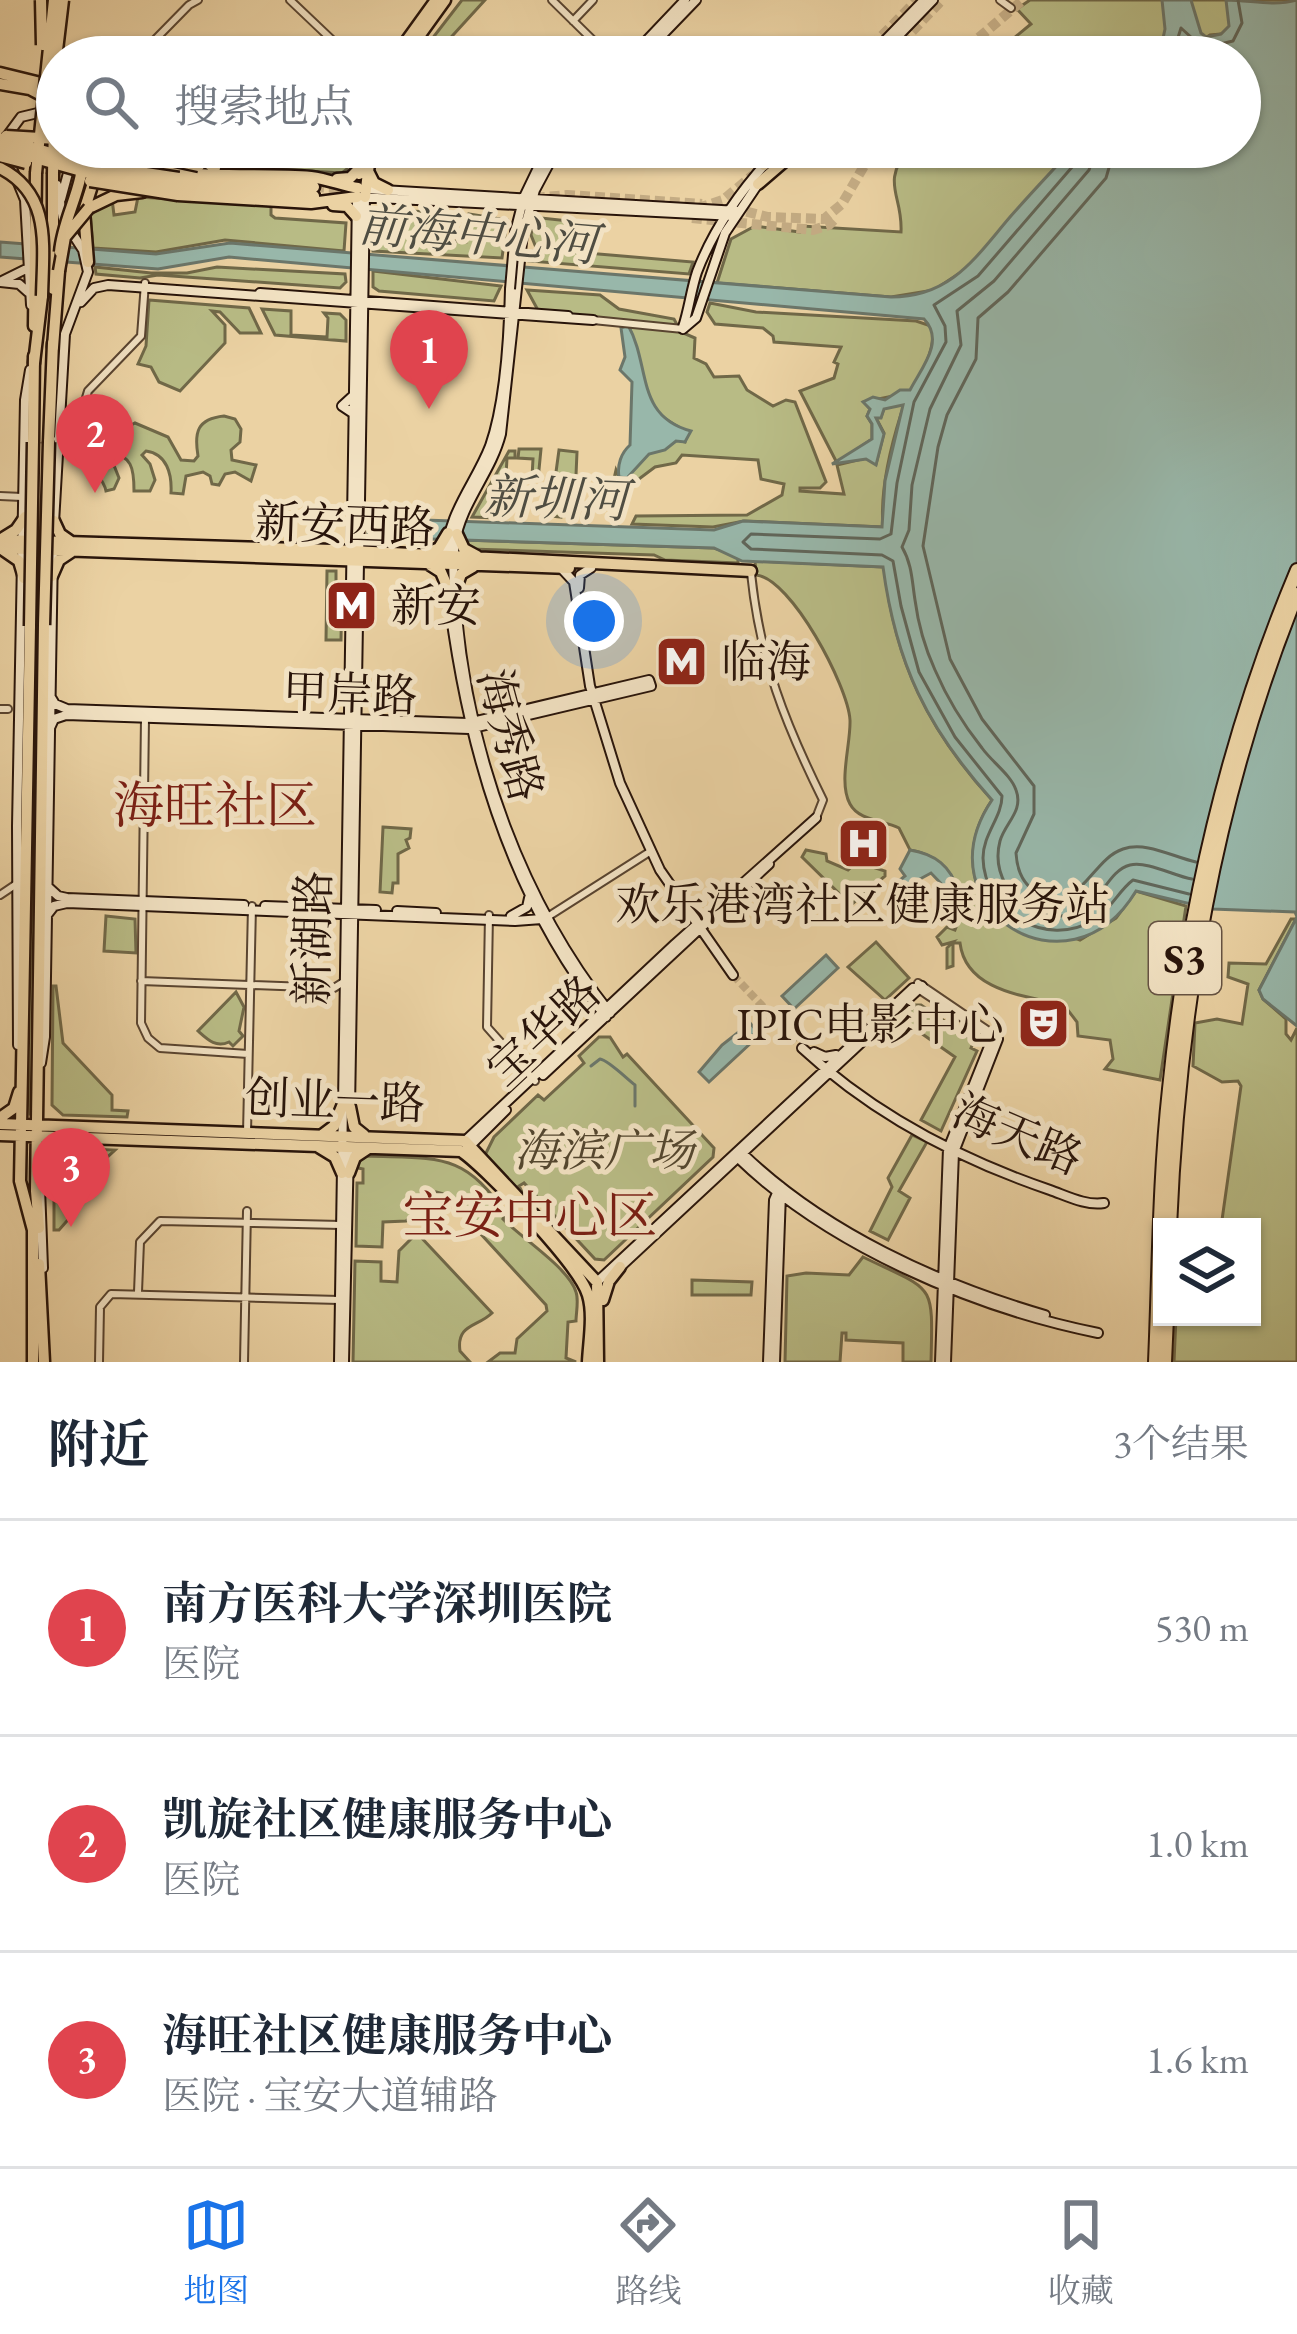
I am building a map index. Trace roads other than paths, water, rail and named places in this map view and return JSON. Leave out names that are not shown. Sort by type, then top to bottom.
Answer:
[{"type":"highway","name":"S3","points":[[1155,1362],[1168,1094],[1189,933],[1234,746],[1297,570]]},
{"type":"highway","name":"S3","points":[[1171,1218],[1180,1059],[1204,905],[1238,765],[1297,594]]},
{"type":"highway","points":[[1165,1362],[1166,1326]]},
{"type":"main road","points":[[41,0],[41,36]]},
{"type":"main road","points":[[52,36],[58,0]]},
{"type":"main road","points":[[58,0],[58,34]]},
{"type":"main road","points":[[409,36],[436,0]]},
{"type":"main road","points":[[419,36],[446,0]]},
{"type":"main road","points":[[653,36],[685,0]]},
{"type":"main road","points":[[657,36],[696,0]]},
{"type":"main road","points":[[894,36],[928,0]]},
{"type":"main road","points":[[2,76],[36,81]]},
{"type":"main road","points":[[2,76],[36,92]]},
{"type":"main road","points":[[34,325],[28,293],[25,200],[5,141],[12,126],[36,111]]},
{"type":"main road","points":[[0,137],[36,138]]},
{"type":"main road","points":[[0,137],[36,147]]},
{"type":"main road","points":[[0,152],[36,161]]},
{"type":"main road","points":[[0,152],[36,163]]},
{"type":"main road","points":[[29,240],[36,168]]},
{"type":"main road","points":[[52,168],[150,192]]},
{"type":"main road","points":[[53,168],[57,407]]},
{"type":"main road","points":[[66,168],[179,183],[710,208],[732,213]]},
{"type":"main road","points":[[61,201],[71,168]]},
{"type":"main road","points":[[57,247],[83,168]]},
{"type":"main road","points":[[42,1361],[37,1168],[48,783],[44,625],[63,347],[88,269],[83,244],[85,205],[98,168]]},
{"type":"main road","points":[[109,168],[179,183],[362,193]]},
{"type":"main road","points":[[153,168],[208,196],[313,191],[364,169]]},
{"type":"main road","points":[[214,168],[288,177],[360,217]]},
{"type":"main road","points":[[536,313],[514,290],[520,229],[540,168]]},
{"type":"main road","points":[[504,200],[543,168]]},
{"type":"main road","points":[[714,236],[762,168]]},
{"type":"main road","points":[[752,185],[769,168]]},
{"type":"main road","points":[[710,208],[774,168]]},
{"type":"main road","points":[[338,300],[359,275],[364,169]]},
{"type":"main road","points":[[364,169],[385,194]]},
{"type":"main road","points":[[0,171],[28,188],[42,223],[42,296],[25,400],[25,514],[31,545],[24,583],[17,817],[21,881],[16,914],[16,1029],[22,1077],[14,1108],[0,1121]]},
{"type":"main road","points":[[53,174],[63,219],[83,244]]},
{"type":"main road","points":[[57,247],[89,208],[116,195],[179,183],[288,177]]},
{"type":"main road","points":[[536,178],[549,202]]},
{"type":"main road","points":[[360,217],[385,194]]},
{"type":"main road","points":[[504,200],[520,229]]},
{"type":"main road","points":[[520,229],[549,202],[732,213]]},
{"type":"main road","points":[[711,252],[732,213]]},
{"type":"main road","points":[[683,329],[693,322],[714,236],[712,223],[699,214]]},
{"type":"main road","points":[[0,281],[16,278],[29,267]]},
{"type":"main road","points":[[29,267],[34,357],[21,881],[20,1180],[33,1230],[42,1361]]},
{"type":"main road","points":[[88,269],[116,283]]},
{"type":"main road","points":[[359,275],[385,304]]},
{"type":"main road","name":"新湖路","points":[[342,1362],[359,275]]},
{"type":"main road","points":[[0,281],[19,284],[28,293]]},
{"type":"main road","points":[[72,313],[94,288],[116,283],[593,320]]},
{"type":"main road","points":[[490,312],[514,290]]},
{"type":"main road","name":"海秀路","points":[[514,290],[491,441],[452,538],[451,589],[472,726],[525,885],[606,1012]]},
{"type":"main road","points":[[338,300],[359,327],[385,304]]},
{"type":"main road","points":[[490,312],[510,339],[527,322],[593,320]]},
{"type":"main road","points":[[512,313],[556,320]]},
{"type":"main road","name":"新湖路","points":[[355,532],[358,348]]},
{"type":"main road","points":[[39,1076],[45,1037],[54,438]]},
{"type":"main road","points":[[24,583],[17,558],[0,546],[25,514]]},
{"type":"main road","points":[[52,582],[60,558],[79,546],[62,536],[54,524]]},
{"type":"main road","points":[[355,532],[380,557],[353,583],[329,555],[355,532]]},
{"type":"main road","points":[[452,538],[478,561],[451,589],[425,559],[452,538]]},
{"type":"main road","name":"新安西路","points":[[0,546],[629,567]]},
{"type":"main road","name":"新安西路","points":[[478,561],[751,571]]},
{"type":"main road","points":[[560,567],[574,582],[589,674],[620,783],[652,850],[734,973]]},
{"type":"main road","points":[[573,698],[586,689],[589,674],[578,580],[591,568]]},
{"type":"main road","points":[[24,583],[38,578],[52,582]]},
{"type":"main road","points":[[589,674],[599,686],[619,690]]},
{"type":"main road","name":"甲岸路","points":[[46,732],[62,715],[497,724],[650,683]]},
{"type":"main road","points":[[601,720],[604,704],[619,690]]},
{"type":"main road","name":"甲岸路","points":[[50,694],[62,708],[145,718],[333,722]]},
{"type":"main road","name":"甲岸路","points":[[472,726],[595,696]]},
{"type":"main road","points":[[466,699],[479,716],[505,716]]},
{"type":"main road","points":[[466,699],[462,715],[448,726],[464,734],[479,751]]},
{"type":"main road","points":[[351,705],[369,723],[351,740],[333,722],[351,705]]},
{"type":"main road","points":[[566,706],[590,706],[601,720]]},
{"type":"main road","points":[[479,751],[483,734],[497,724]]},
{"type":"main road","points":[[18,790],[27,734]]},
{"type":"main road","name":"海秀路","points":[[479,751],[557,944],[572,962]]},
{"type":"main road","name":"宝华路","points":[[465,1146],[816,818]]},
{"type":"main road","points":[[513,918],[528,905],[525,885]]},
{"type":"main road","points":[[44,886],[62,898],[143,904]]},
{"type":"main road","points":[[327,911],[350,891],[372,912]]},
{"type":"main road","points":[[46,916],[54,906],[67,903],[546,917]]},
{"type":"main road","points":[[327,911],[349,932],[372,912]]},
{"type":"main road","points":[[513,918],[536,926],[557,944]]},
{"type":"main road","name":"新湖路","points":[[346,1106],[344,996],[349,932]]},
{"type":"main road","points":[[595,1312],[597,1285],[918,986]]},
{"type":"main road","points":[[22,1024],[33,1029],[39,1025]]},
{"type":"main road","points":[[944,1362],[947,1164],[994,1037]]},
{"type":"main road","name":"海天路","points":[[803,1046],[846,1082],[951,1148],[974,1159],[1089,1203],[1104,1203],[974,1159]]},
{"type":"main road","points":[[814,1083],[812,1054],[846,1054]]},
{"type":"main road","points":[[814,1083],[846,1082],[846,1054]]},
{"type":"main road","points":[[37,1168],[50,1147],[71,1132],[50,1114],[39,1092]]},
{"type":"main road","points":[[346,1106],[354,1126],[374,1142],[355,1157],[345,1173],[315,1140],[332,1129],[346,1106]]},
{"type":"main road","name":"创业一路","points":[[0,1121],[21,1130]]},
{"type":"main road","points":[[929,1136],[944,1137],[958,1129]]},
{"type":"main road","points":[[958,1129],[964,1148],[974,1159]]},
{"type":"main road","name":"创业一路","points":[[0,1136],[21,1130],[465,1146],[597,1285]]},
{"type":"main road","name":"创业一路","points":[[71,1132],[247,1133],[276,1138]]},
{"type":"main road","points":[[0,1136],[21,1162]]},
{"type":"main road","points":[[929,1136],[947,1164]]},
{"type":"main road","name":"创业一路","points":[[465,1146],[584,1286],[595,1312],[598,1362]]},
{"type":"main road","points":[[951,1148],[947,1251],[956,1276],[978,1296]]},
{"type":"main road","points":[[738,1154],[767,1190],[773,1212],[771,1362]]},
{"type":"main road","points":[[738,1154],[808,1211],[910,1267],[978,1296],[1098,1330]]},
{"type":"main road","points":[[953,1176],[961,1161],[974,1159]]},
{"type":"main road","points":[[752,1171],[910,1267],[936,1289],[942,1309]]},
{"type":"main road","name":"新湖路","points":[[342,1362],[339,1300],[345,1173]]},
{"type":"main road","points":[[773,1212],[780,1189]]},
{"type":"main road","points":[[771,1362],[780,1189]]},
{"type":"main road","points":[[780,1229],[787,1207],[808,1211]]},
{"type":"main road","points":[[910,1267],[934,1266],[947,1251]]},
{"type":"main road","points":[[563,1257],[597,1285]]},
{"type":"main road","points":[[581,1263],[596,1272],[618,1266]]},
{"type":"main road","points":[[595,1312],[618,1266]]},
{"type":"main road","points":[[944,1362],[946,1283]]},
{"type":"main road","points":[[948,1319],[957,1299],[978,1296]]},
{"type":"main road","name":"创业一路","points":[[588,1362],[595,1312]]},
{"type":"street","points":[[290,0],[328,36]]},
{"type":"street","points":[[552,0],[588,36]]},
{"type":"street","points":[[573,21],[592,0]]},
{"type":"street","points":[[159,36],[192,2]]},
{"type":"street","points":[[54,438],[82,411],[89,389],[142,331],[144,286]]},
{"type":"street","points":[[593,320],[683,329]]},
{"type":"street","points":[[57,407],[68,418],[76,416],[86,388],[142,331]]},
{"type":"street","points":[[0,496],[25,514]]},
{"type":"street","points":[[751,571],[758,628],[775,694],[791,738],[824,800],[816,818]]},
{"type":"street","points":[[20,720],[4,709],[21,697]]},
{"type":"street","points":[[145,718],[141,1023],[156,1046],[168,1050],[248,1054]]},
{"type":"street","points":[[546,917],[652,850]]},
{"type":"street","points":[[16,914],[0,898],[21,881]]},
{"type":"street","points":[[247,1133],[251,908]]},
{"type":"street","points":[[489,918],[487,1027],[534,1080]]},
{"type":"street","points":[[141,980],[334,988],[345,981]]},
{"type":"street","points":[[918,986],[994,1037]]},
{"type":"street","points":[[334,988],[344,996]]},
{"type":"street","points":[[244,1362],[247,1211]]},
{"type":"street","points":[[138,1294],[140,1245],[155,1223],[169,1219],[341,1225]]},
{"type":"street","points":[[99,1362],[103,1300],[111,1294],[339,1300]]},
{"type":"water","points":[[1162,0],[1191,0],[1205,36],[1164,36]]},
{"type":"water","points":[[1226,0],[1297,0],[1297,917],[1295,912],[1212,909],[1136,891],[1108,924],[1075,939],[1042,940],[1012,928],[988,906],[974,876],[974,840],[992,800],[949,747],[918,693],[896,634],[883,567],[742,561],[714,548],[368,537],[368,518],[714,530],[743,521],[882,527],[885,481],[903,405],[884,409],[881,418],[876,418],[884,434],[876,465],[866,459],[832,464],[872,439],[870,409],[863,402],[910,390],[932,345],[924,319],[229,257],[158,269],[0,257],[0,242],[156,254],[230,243],[891,297],[946,282],[973,260],[1055,168],[1261,168],[1261,36],[1211,36],[1229,26]]},
{"type":"water","points":[[628,325],[653,402],[673,424],[691,431],[685,442],[676,441],[649,454],[627,478],[619,477],[619,464],[630,445],[632,382],[620,370],[625,357],[621,328]]},
{"type":"water","points":[[910,850],[941,863],[958,891],[953,896],[931,873],[898,891],[895,884],[905,876],[900,869]]},
{"type":"water","points":[[1297,917],[1297,1026],[1263,999],[1259,990]]},
{"type":"water","points":[[826,955],[838,968],[794,1009],[782,996]]},
{"type":"water","points":[[750,1023],[757,1031],[752,1042],[709,1082],[699,1072]]},
{"type":"waterway","points":[[591,1066],[603,1060],[635,1085],[635,1106]]},
{"type":"tunnel","points":[[882,36],[917,0]]},
{"type":"tunnel","points":[[908,36],[942,0]]},
{"type":"tunnel","points":[[981,36],[1023,0]]},
{"type":"tunnel","points":[[732,208],[768,217],[824,219],[842,204],[863,168]]},
{"type":"tunnel","points":[[698,208],[723,200],[753,175]]},
{"type":"tunnel","points":[[314,187],[350,189]]},
{"type":"tunnel","points":[[535,198],[567,195],[702,204]]},
{"type":"tunnel","points":[[692,218],[813,230],[837,217]]},
{"type":"tunnel","points":[[733,975],[802,1048]]},
{"type":"place","name":"南方医科大学深圳医院","points":[[429,409]]},
{"type":"place","name":"凯旋社区健康服务中心","points":[[95,493]]},
{"type":"place","name":"新安","points":[[352,605]]},
{"type":"place","name":"临海","points":[[682,661]]},
{"type":"place","name":"欢乐港湾社区健康服务站","points":[[863,843]]},
{"type":"place","name":"IPIC电影中心","points":[[1043,1024]]},
{"type":"place","name":"海旺社区健康服务中心","points":[[71,1227]]},
{"type":"district","name":"海旺社区","points":[[215,805]]},
{"type":"district","name":"宝安中心区","points":[[530,1215]]},
{"type":"water label","name":"前海中心河","points":[[478,234]]},
{"type":"water label","name":"新圳河","points":[[556,498]]},
{"type":"park label","name":"海滨广场","points":[[604,1150]]}]
